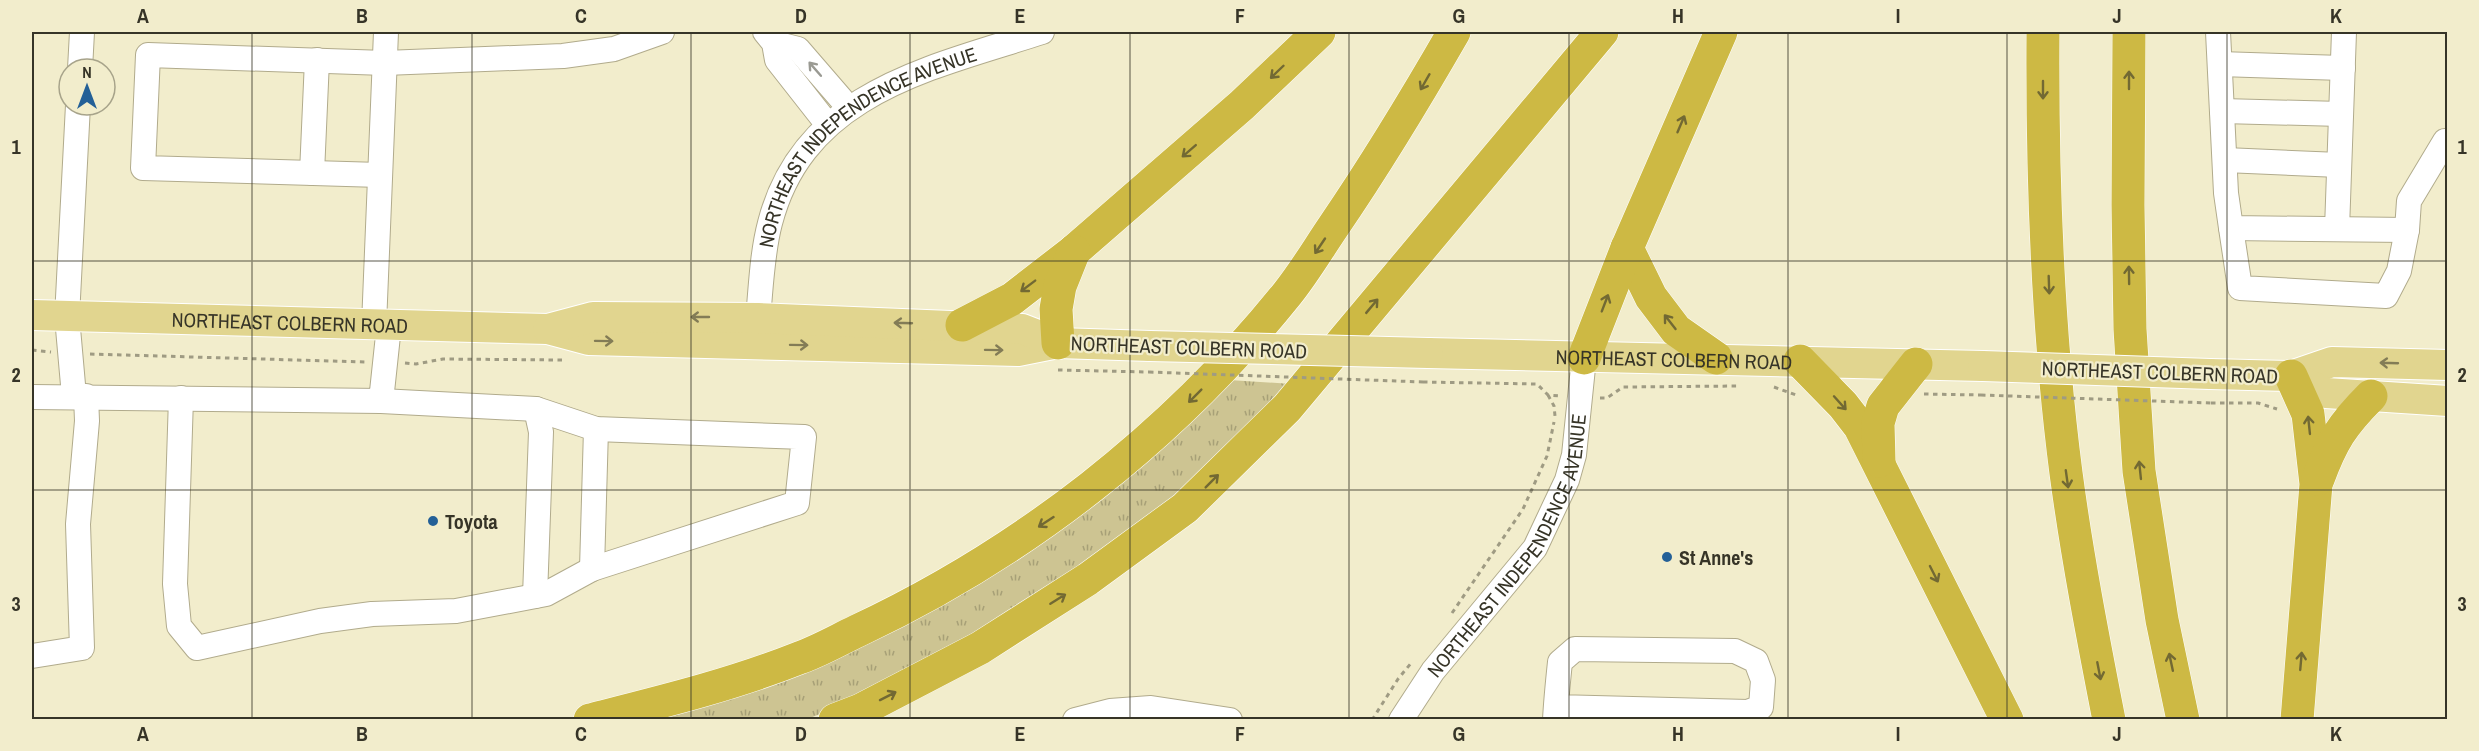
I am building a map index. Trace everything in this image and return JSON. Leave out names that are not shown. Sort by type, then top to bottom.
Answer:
[{"type":"highway","points":[[962,325],[1012,299],[1074,251],[1242,105],[1319,32]]},
{"type":"highway","points":[[590,720],[690,695],[800,658],[899,612],[980,565],[1067,508],[1175,416],[1235,355],[1289,291],[1370,173],[1454,32]]},
{"type":"highway","points":[[835,720],[861,710],[980,648],[1088,579],[1185,508],[1287,408],[1602,32]]},
{"type":"highway","points":[[1584,358],[1627,248],[1721,32]]},
{"type":"highway","points":[[2043,32],[2043,115],[2049,295],[2066,471],[2086,602],[2109,720]]},
{"type":"highway","points":[[2129,32],[2130,329],[2139,471],[2162,620],[2183,720]]},
{"type":"highway","points":[[1627,248],[1651,297],[1676,330],[1716,358]]},
{"type":"highway","points":[[1058,343],[1056,309],[1060,286],[1074,251]]},
{"type":"highway","points":[[1800,361],[1843,405],[1860,427],[2007,720]]},
{"type":"highway","points":[[2291,376],[2308,414],[2316,484],[2297,720]]},
{"type":"highway","points":[[1879,465],[1878,423],[1883,406],[1917,379]]},
{"type":"highway","points":[[2316,484],[2331,444],[2350,417],[2370,396]]},
{"type":"main road","name":"NORTHEAST COLBERN ROAD","points":[[32,315],[548,329],[590,340],[1018,351],[1058,343]]},
{"type":"main road","name":"NORTHEAST COLBERN ROAD","points":[[548,329],[593,317],[758,318],[962,325],[1022,329],[1058,343],[1150,359],[1428,353],[1584,358],[1716,358],[1800,361],[1917,379],[1983,366],[2211,389],[2291,376],[2332,362],[2448,365]]},
{"type":"main road","name":"NORTHEAST COLBERN ROAD","points":[[2291,376],[2326,393],[2448,400]]},
{"type":"street","points":[[81,57],[82,32]]},
{"type":"street","points":[[381,401],[380,175],[386,32]]},
{"type":"street","points":[[380,175],[143,168],[148,54],[385,63],[563,56],[614,49],[662,32]]},
{"type":"street","name":"NORTHEAST INDEPENDENCE AVENUE","points":[[758,318],[770,223],[785,182],[803,153],[828,125],[880,88],[927,69],[1042,32]]},
{"type":"street","points":[[2218,32],[2225,160],[2231,228],[2240,288],[2386,296],[2399,271],[2407,230],[2409,201],[2445,141],[2448,141]]},
{"type":"street","points":[[2337,229],[2344,32]]},
{"type":"street","points":[[770,37],[798,49],[849,108]]},
{"type":"street","points":[[770,37],[777,60],[828,125]]},
{"type":"street","points":[[312,173],[317,60]]},
{"type":"street","points":[[2220,64],[2343,68]]},
{"type":"street","points":[[2222,111],[2341,114]]},
{"type":"street","points":[[32,656],[82,648],[78,524],[87,421],[80,396],[67,317],[77,117]]},
{"type":"street","points":[[2225,160],[2339,165]]},
{"type":"street","points":[[2231,228],[2407,230]]},
{"type":"street","name":"NORTHEAST INDEPENDENCE AVENUE","points":[[1401,720],[1433,671],[1535,548],[1567,480],[1572,464],[1584,358]]},
{"type":"street","points":[[32,397],[80,396],[381,401],[536,409],[596,429],[804,437],[798,503],[592,569],[546,594],[456,611],[372,614],[320,621],[197,648],[178,626],[175,584],[181,398]]},
{"type":"street","points":[[535,596],[541,432],[536,409]]},
{"type":"street","points":[[592,569],[596,429]]},
{"type":"street","points":[[1575,649],[1735,651],[1756,661],[1763,680],[1761,707],[1748,712],[1556,713],[1560,662],[1575,649]]},
{"type":"street","points":[[1075,720],[1110,711],[1151,708],[1230,720]]},
{"type":"path","points":[[1150,359],[1423,382],[1538,384],[1554,406],[1555,418],[1547,456],[1523,509],[1450,615]]},
{"type":"path","points":[[1917,379],[1981,395],[2211,389]]},
{"type":"path","points":[[1548,395],[1606,398],[1623,387],[1738,386]]},
{"type":"path","points":[[1773,386],[1806,399]]},
{"type":"path","points":[[1372,720],[1413,660]]},
{"type":"green space","points":[[1229,380],[1292,384],[1214,462],[1150,517],[1075,576],[910,675],[808,719],[651,720],[875,639]]},
{"type":"place","name":"Toyota","points":[[433,521]]},
{"type":"place","name":"St Anne's","points":[[1667,557]]}]
